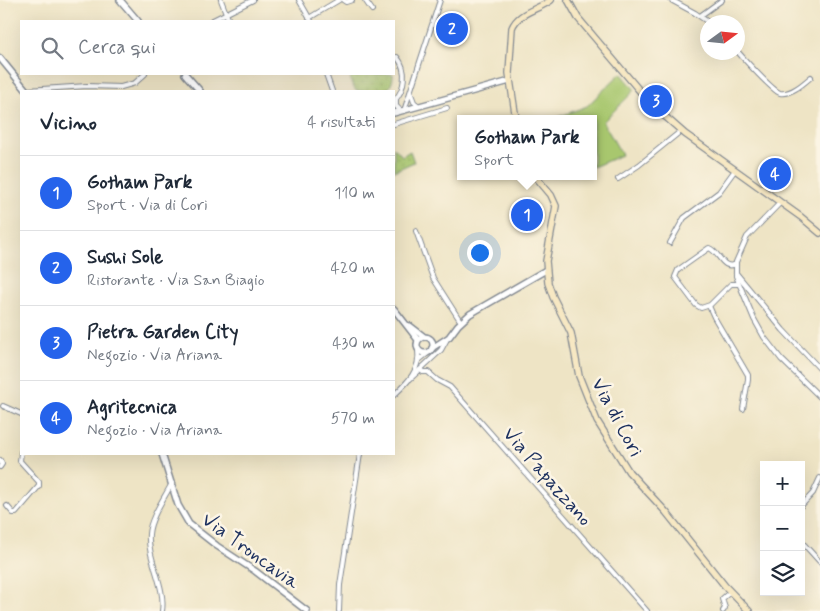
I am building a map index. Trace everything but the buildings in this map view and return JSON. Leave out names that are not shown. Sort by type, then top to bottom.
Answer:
[{"type":"main road","points":[[515,115],[510,81],[513,24],[520,17],[551,0]]},
{"type":"main road","points":[[568,0],[577,16],[641,93],[681,131],[780,202],[820,234]]},
{"type":"main road","name":"Via di Cori","points":[[538,180],[551,196],[556,206],[546,270],[552,294],[572,335],[579,378],[599,424],[629,472],[670,517],[730,592],[749,611]]},
{"type":"street","points":[[121,0],[137,20]]},
{"type":"street","points":[[221,0],[229,20]]},
{"type":"street","points":[[212,20],[253,0]]},
{"type":"street","points":[[299,0],[310,20],[339,0]]},
{"type":"street","points":[[343,0],[346,2],[352,0]]},
{"type":"street","points":[[365,0],[372,10]]},
{"type":"street","points":[[403,111],[440,0]]},
{"type":"street","points":[[671,0],[700,16]]},
{"type":"street","points":[[701,15],[722,0]]},
{"type":"street","points":[[0,58],[26,90]]},
{"type":"street","points":[[395,58],[399,58],[404,74],[402,89],[395,100],[396,106],[403,111]]},
{"type":"street","points":[[745,59],[771,87],[779,92],[793,90],[811,77]]},
{"type":"street","points":[[43,90],[126,86],[136,82],[144,75]]},
{"type":"street","points":[[186,75],[199,90]]},
{"type":"street","points":[[327,76],[330,90]]},
{"type":"street","points":[[395,114],[510,81]]},
{"type":"street","points":[[411,91],[413,101],[418,106]]},
{"type":"street","points":[[432,102],[435,112]]},
{"type":"street","points":[[395,124],[447,108]]},
{"type":"street","points":[[618,179],[642,164],[681,131]]},
{"type":"street","points":[[670,243],[683,220],[719,192],[735,170]]},
{"type":"street","points":[[780,202],[747,236],[735,271],[738,284],[764,337],[784,363],[820,397]]},
{"type":"street","points":[[416,231],[435,281],[461,322]]},
{"type":"street","points":[[736,264],[727,265],[714,250],[709,248],[676,272],[676,280],[697,306],[703,308],[709,306],[731,284],[738,284]]},
{"type":"street","points":[[395,394],[442,349],[461,322],[470,314],[546,270]]},
{"type":"street","points":[[735,271],[750,292],[820,369]]},
{"type":"street","points":[[709,306],[748,375],[743,409]]},
{"type":"street","points":[[395,311],[423,338],[433,343],[432,348]]},
{"type":"street","points":[[418,361],[442,340],[449,337]]},
{"type":"street","points":[[423,338],[442,340]]},
{"type":"street","points":[[410,380],[418,361],[416,345],[423,338]]},
{"type":"street","points":[[418,350],[422,353],[428,353]]},
{"type":"street","name":"Via Papazzano","points":[[420,370],[428,372],[450,388],[647,611]]},
{"type":"street","points":[[3,406],[20,414]]},
{"type":"street","points":[[7,506],[13,513],[16,513],[39,486],[39,482],[20,461],[21,455]]},
{"type":"street","name":"Via Troncavia","points":[[162,455],[180,510],[189,524],[307,611]]},
{"type":"street","points":[[339,611],[341,579],[360,455]]},
{"type":"street","points":[[0,460],[2,464],[0,467]]},
{"type":"street","points":[[805,502],[812,495],[820,478]]},
{"type":"street","points":[[162,611],[162,601],[150,550],[149,534],[152,523],[172,483]]},
{"type":"street","points":[[805,545],[820,562]]},
{"type":"street","points":[[723,611],[725,608],[722,598],[730,592]]},
{"type":"green space","points":[[621,73],[635,90],[603,122],[622,155],[597,165],[597,115],[563,115],[587,106]]},
{"type":"green space","points":[[350,75],[393,75],[387,90],[355,90],[351,83]]},
{"type":"green space","points":[[395,148],[402,156],[410,151],[414,162],[395,171]]},
{"type":"green space","points":[[535,204],[540,218],[518,226],[513,212]]},
{"type":"place","name":"Sushi Sole","points":[[452,29]]},
{"type":"place","name":"Pietra Garden City","points":[[656,101]]},
{"type":"place","name":"Agritecnica","points":[[775,174]]},
{"type":"place","name":"Gotham Park","points":[[527,215]]}]
